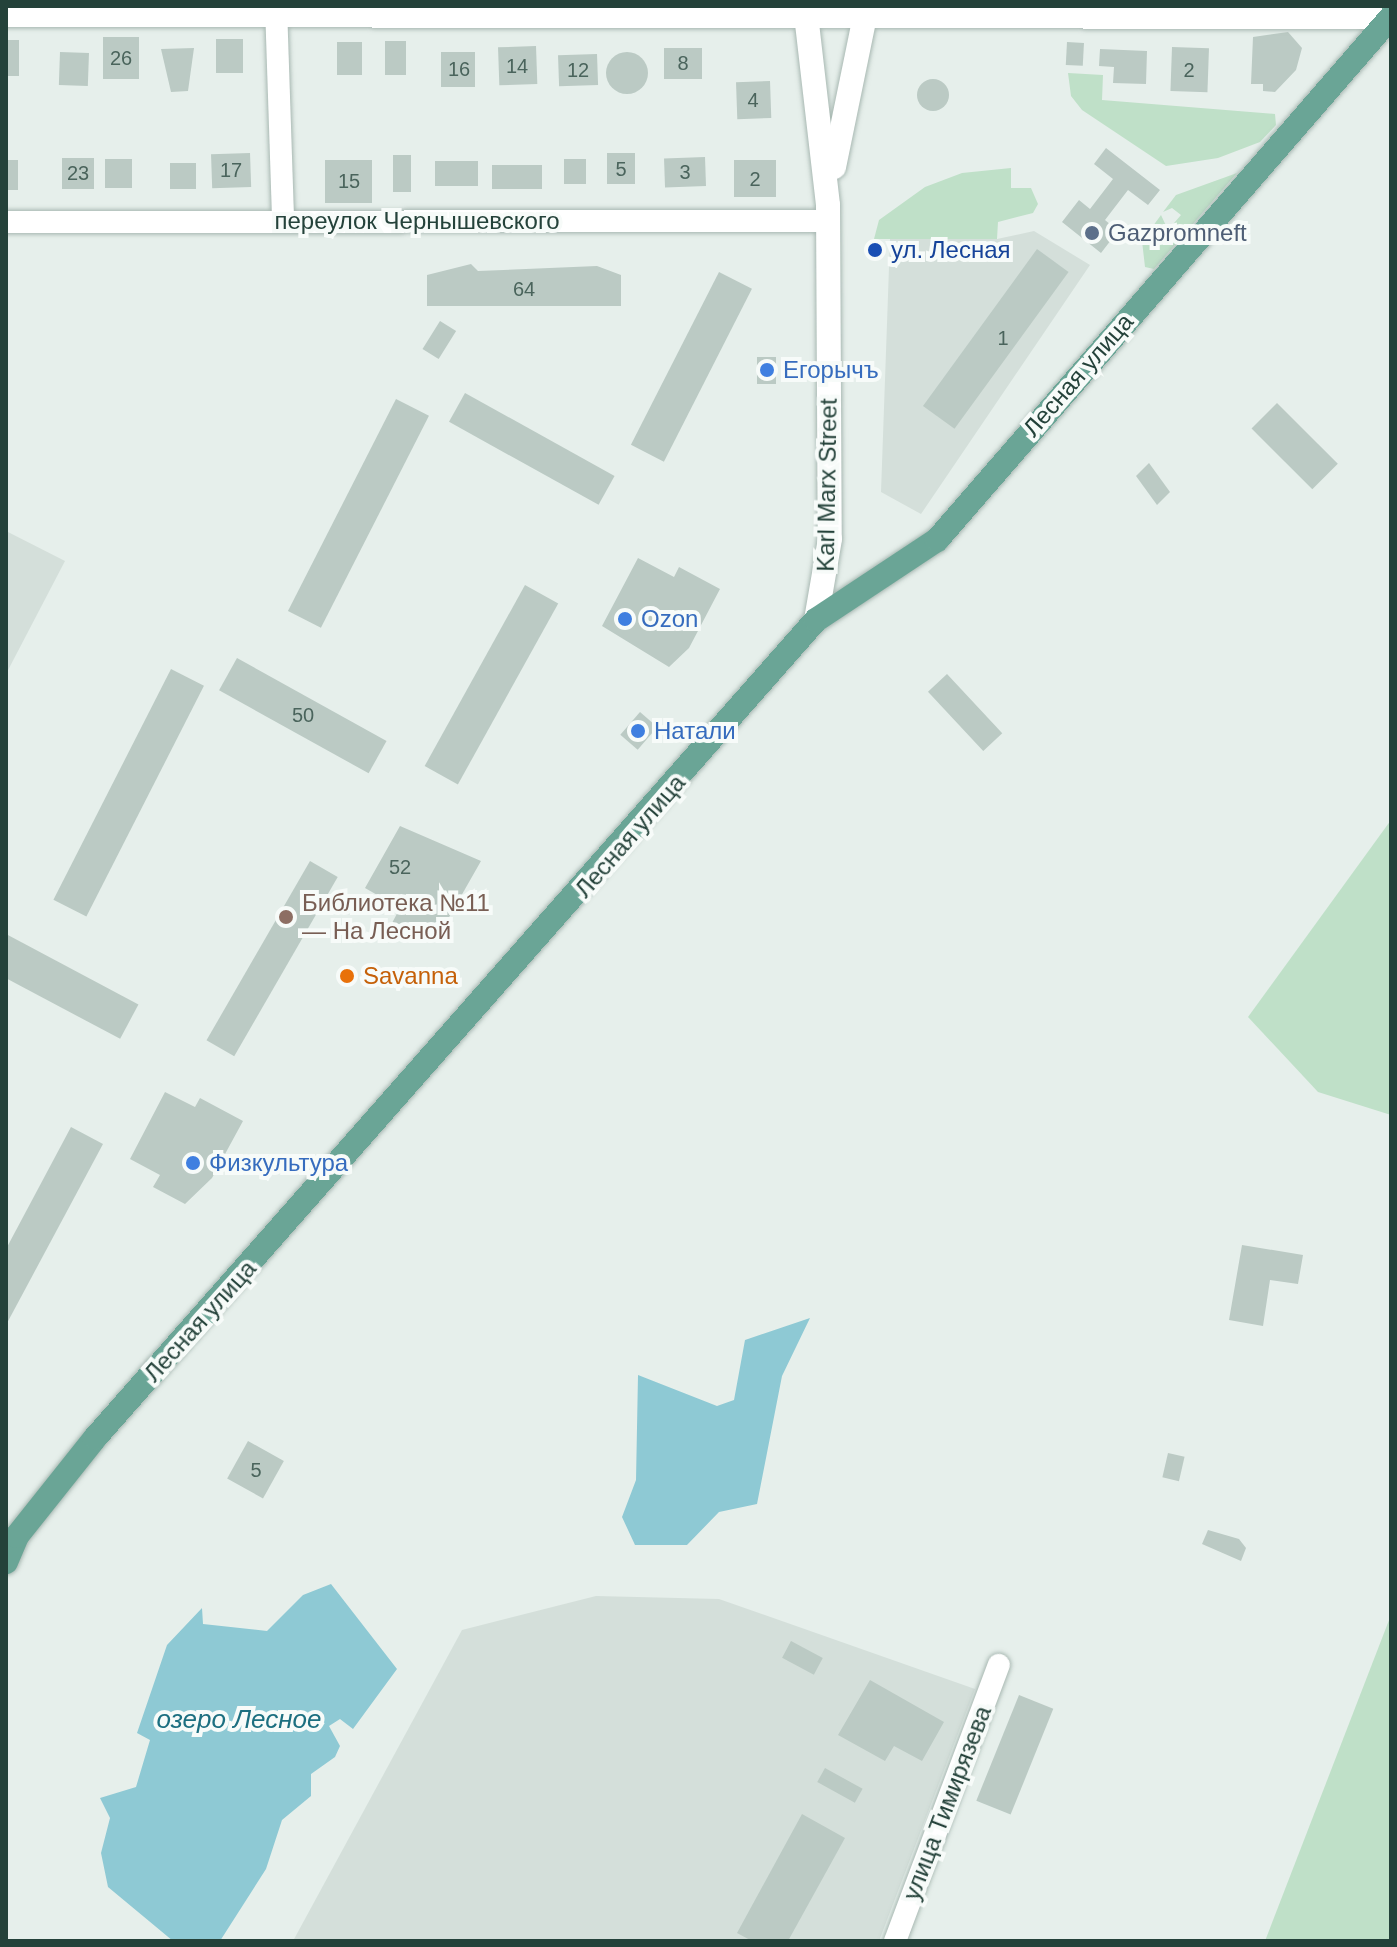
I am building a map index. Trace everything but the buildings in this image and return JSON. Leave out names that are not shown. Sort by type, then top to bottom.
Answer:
[{"type":"main road","points":[[6,15],[276,10],[1044,11],[1391,17]]},
{"type":"main road","name":"Karl Marx Street","points":[[806,12],[828,213],[830,539],[816,620]]},
{"type":"main road","name":"Karl Marx Street","points":[[828,213],[866,12]]},
{"type":"main road","name":"Лесная улица","points":[[6,1562],[11,1539],[95,1438],[816,620],[937,540],[1391,17]]},
{"type":"street","points":[[276,10],[283,221]]},
{"type":"street","name":"переулок Чернышевского","points":[[6,222],[828,213]]},
{"type":"street","name":"улица Тимирязева","points":[[895,1941],[999,1665]]},
{"type":"shaded area","points":[[1034,231],[1090,265],[921,514],[881,492],[890,239],[997,239]]},
{"type":"shaded area","points":[[6,531],[65,561],[6,674]]},
{"type":"shaded area","points":[[596,1596],[719,1599],[975,1689],[879,1941],[293,1941],[462,1630]]},
{"type":"green space","points":[[1068,73],[1103,75],[1102,100],[1275,114],[1276,125],[1260,142],[1218,158],[1166,166],[1082,110],[1071,96]]},
{"type":"green space","points":[[1011,168],[1011,188],[1031,188],[1038,204],[1033,213],[998,222],[997,239],[874,239],[879,220],[925,187],[962,173]]},
{"type":"green space","points":[[1237,173],[1154,269],[1145,267],[1142,241],[1161,215],[1168,230],[1181,215],[1172,208],[1163,212],[1176,195]]},
{"type":"green space","points":[[1391,820],[1391,1115],[1318,1092],[1248,1017]]},
{"type":"green space","points":[[1391,1615],[1391,1941],[1265,1941]]},
{"type":"water","points":[[810,1318],[782,1376],[757,1504],[719,1512],[687,1545],[635,1545],[622,1517],[636,1480],[638,1375],[717,1406],[734,1400],[745,1340]]},
{"type":"water","name":"озеро Лесное","points":[[331,1584],[397,1669],[353,1729],[340,1719],[329,1726],[340,1746],[335,1757],[311,1774],[311,1796],[282,1820],[266,1869],[220,1941],[173,1941],[108,1887],[101,1853],[110,1818],[100,1798],[136,1787],[150,1740],[137,1733],[167,1645],[202,1608],[203,1624],[267,1631],[303,1595]]},
{"type":"place","name":"Gazpromneft","points":[[1092,233]]},
{"type":"place","name":"ул. Лесная","points":[[875,250]]},
{"type":"place","name":"Егорычъ","points":[[767,370]]},
{"type":"place","name":"Ozon","points":[[625,619]]},
{"type":"place","name":"Натали","points":[[638,731]]},
{"type":"place","name":"Библиотека №11 — На Лесной","points":[[286,917]]},
{"type":"place","name":"Savanna","points":[[347,976]]},
{"type":"place","name":"Физкультура","points":[[193,1163]]}]
